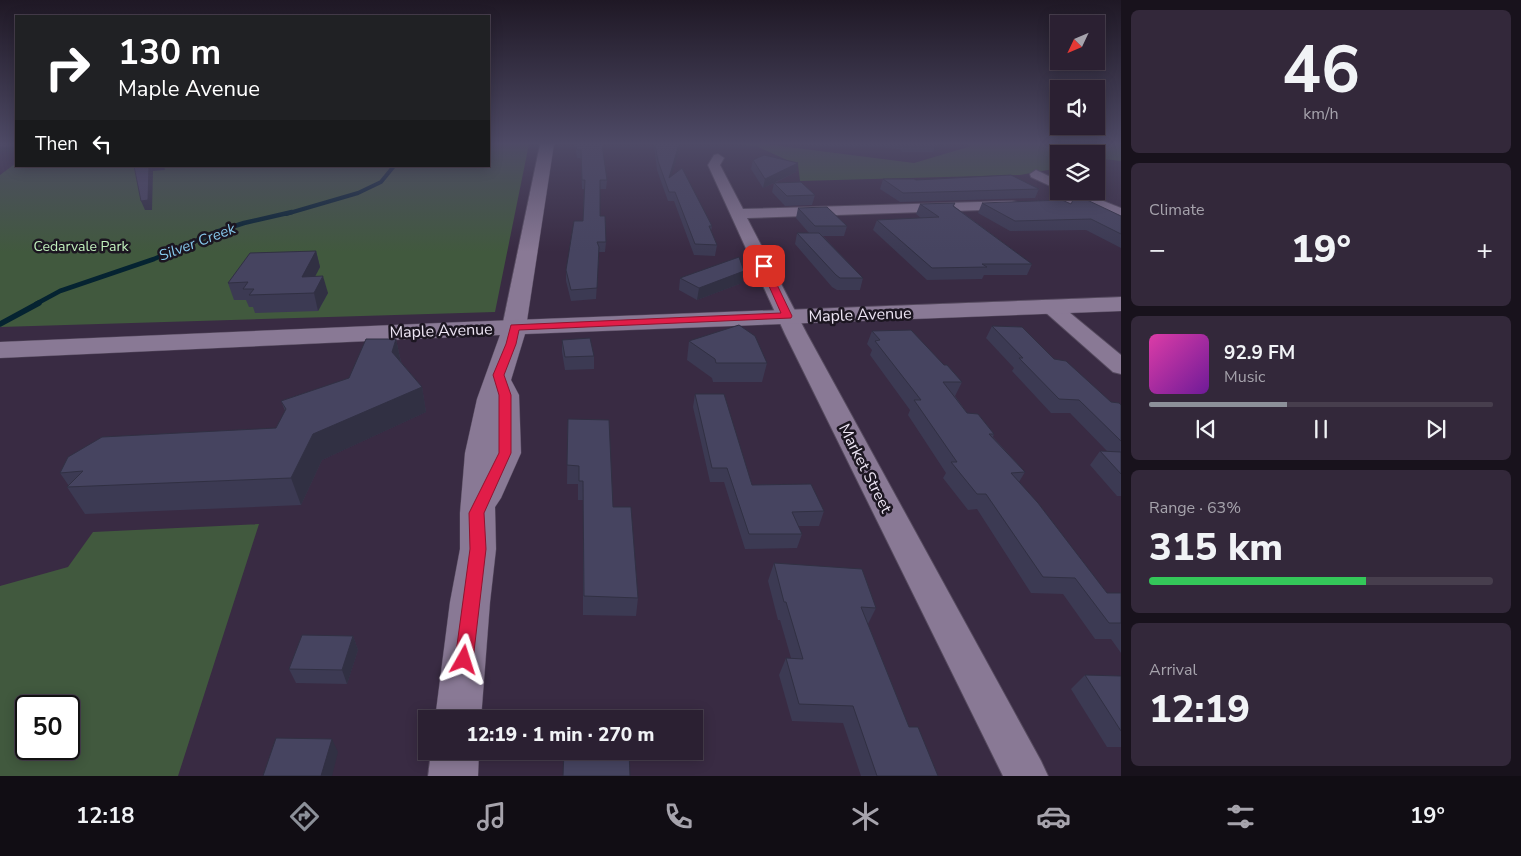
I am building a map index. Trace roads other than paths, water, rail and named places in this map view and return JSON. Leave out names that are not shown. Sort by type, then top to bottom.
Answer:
[{"type":"main road","points":[[459,710],[470,602],[478,549],[477,513],[505,453],[505,395],[499,375],[511,344],[541,180]]},
{"type":"main road","name":"Maple Avenue","points":[[0,350],[514,327],[1121,304]]},
{"type":"main road","points":[[453,776],[454,760]]},
{"type":"street","name":"Market Street","points":[[721,180],[788,316],[1026,776]]},
{"type":"street","points":[[1090,200],[1121,214]]},
{"type":"street","points":[[1046,204],[1096,203]]},
{"type":"street","points":[[739,214],[1027,205]]},
{"type":"street","points":[[1051,307],[1121,367]]},
{"type":"waterway","name":"Silver Creek","points":[[286,214],[358,193],[382,180]]},
{"type":"waterway","name":"Silver Creek","points":[[36,304],[60,291],[154,259],[216,232],[244,223],[292,212]]},
{"type":"waterway","name":"Silver Creek","points":[[0,324],[39,303]]},
{"type":"park label","name":"Cedarvale Park","points":[[81,246]]}]
